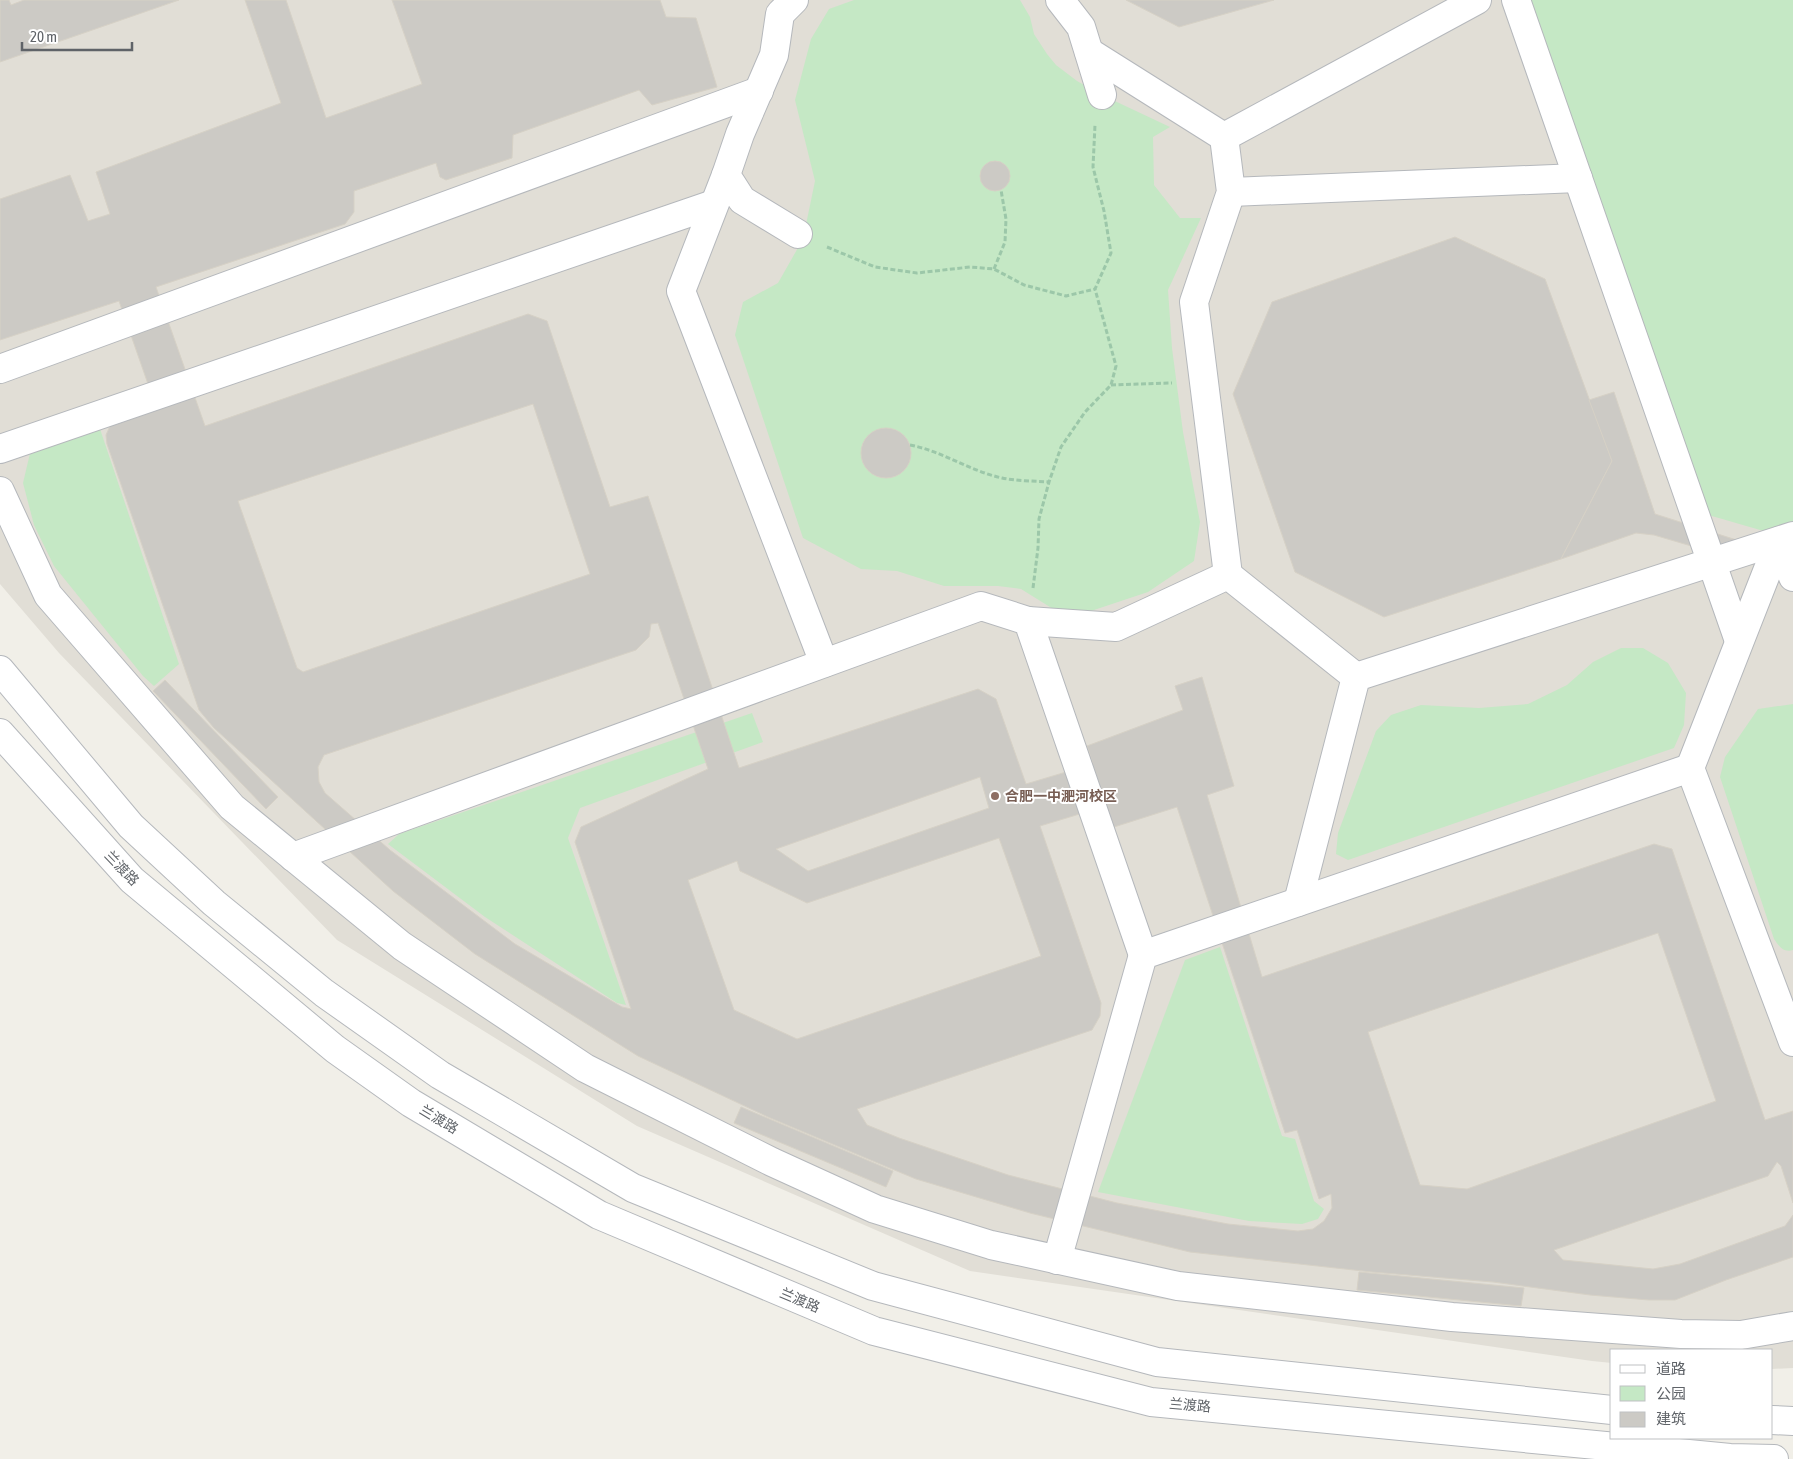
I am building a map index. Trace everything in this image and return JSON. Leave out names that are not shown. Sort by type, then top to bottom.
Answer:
[{"type":"street","points":[[1060,0],[1081,27],[1102,95]]},
{"type":"street","points":[[1224,137],[1477,0]]},
{"type":"street","points":[[1516,0],[1739,641]]},
{"type":"street","points":[[783,5],[774,55],[740,134],[681,291],[824,663]]},
{"type":"street","points":[[1089,52],[1224,137]]},
{"type":"street","points":[[0,369],[758,91]]},
{"type":"street","points":[[1224,137],[1231,192],[1194,302],[1228,575],[1356,677]]},
{"type":"street","points":[[726,175],[742,200],[798,234]]},
{"type":"street","points":[[1231,192],[1578,178]]},
{"type":"street","points":[[0,449],[714,204]]},
{"type":"street","points":[[0,491],[48,595],[232,807],[402,946],[585,1068],[772,1162],[875,1209],[991,1245],[1178,1286],[1452,1317],[1681,1334],[1742,1335],[1793,1326]]},
{"type":"street","points":[[1356,677],[1786,538]]},
{"type":"street","points":[[1786,538],[1793,577]]},
{"type":"street","points":[[1786,538],[1739,641],[1690,768],[1783,986],[1793,1042]]},
{"type":"street","points":[[293,857],[981,606],[1028,621],[1116,627],[1228,575]]},
{"type":"street","points":[[1028,621],[1143,955],[1058,1260]]},
{"type":"street","points":[[0,670],[131,826],[228,915],[324,993],[440,1075],[634,1188],[873,1286],[1157,1362],[1610,1410]]},
{"type":"street","points":[[1298,902],[1356,677]]},
{"type":"street","name":"兰渡路","points":[[0,733],[132,880],[334,1049],[411,1103],[599,1215],[874,1331],[1151,1402],[1730,1458],[1774,1459]]},
{"type":"street","points":[[1143,955],[1690,768]]},
{"type":"street","points":[[1773,1420],[1793,1420]]},
{"type":"path","points":[[1028,621],[1038,548],[1039,519],[1061,447],[1086,412],[1111,385],[1116,366],[1095,289],[1111,253],[1104,210],[1093,167],[1093,130],[1102,95]]},
{"type":"path","points":[[994,269],[1004,242],[1006,219],[1001,190]]},
{"type":"path","points":[[798,234],[875,267],[917,272],[970,267],[994,269],[1024,285],[1066,296],[1095,289]]},
{"type":"path","points":[[1111,385],[1177,383]]},
{"type":"path","points":[[910,444],[1002,478],[1049,482]]},
{"type":"shaded area","name":"合肥一中淝河校区","points":[[0,0],[1793,0],[1793,1368],[1773,1369],[1773,1349],[1610,1349],[1610,1363],[1592,1361],[970,1271],[637,1126],[337,940],[59,653],[0,584]]},
{"type":"green space","points":[[854,0],[1020,0],[1030,17],[1034,34],[1056,65],[1077,81],[1102,95],[1170,127],[1153,137],[1154,185],[1180,218],[1201,218],[1168,290],[1172,348],[1183,432],[1200,522],[1194,561],[1148,592],[1088,612],[1058,612],[1021,589],[998,586],[944,586],[897,571],[861,569],[803,538],[735,335],[743,302],[778,283],[803,239],[815,181],[795,100],[811,39],[829,9]]},
{"type":"green space","points":[[1530,0],[1793,0],[1793,523],[1767,532],[1705,514]]},
{"type":"green space","points":[[99,426],[179,664],[154,686],[143,676],[54,566],[34,525],[23,483],[31,449]]},
{"type":"green space","points":[[1621,648],[1643,648],[1668,663],[1686,693],[1684,725],[1674,748],[1348,860],[1336,854],[1338,833],[1376,731],[1391,715],[1421,705],[1479,708],[1528,704],[1567,685],[1593,662]]},
{"type":"green space","points":[[1793,704],[1793,950],[1787,951],[1774,939],[1720,777],[1725,757],[1758,709]]},
{"type":"green space","points":[[752,713],[763,742],[580,808],[568,838],[626,1005],[617,1003],[485,917],[388,844],[399,834]]},
{"type":"green space","points":[[1220,947],[1282,1136],[1295,1139],[1314,1201],[1324,1209],[1318,1219],[1302,1224],[1249,1221],[1098,1192],[1185,960]]},
{"type":"building","points":[[0,0],[9,0],[11,5],[24,0],[179,0],[0,62]]},
{"type":"building","points":[[245,0],[286,0],[326,118],[422,84],[392,0],[660,0],[666,17],[696,18],[717,87],[652,105],[639,90],[513,135],[512,158],[446,180],[440,177],[436,163],[354,191],[354,212],[345,224],[156,287],[205,426],[528,314],[547,321],[610,507],[648,496],[739,768],[978,689],[996,699],[1026,784],[1093,764],[1087,746],[1183,710],[1175,686],[1202,677],[1234,786],[1207,795],[1262,977],[1654,844],[1672,849],[1765,1120],[1793,1111],[1793,1203],[1781,1166],[1777,1162],[1768,1176],[1554,1250],[1563,1260],[1653,1269],[1680,1264],[1785,1226],[1793,1215],[1793,1257],[1675,1300],[1649,1300],[1590,1295],[1493,1282],[1372,1272],[1190,1252],[1030,1213],[916,1179],[768,1117],[638,1056],[475,954],[393,891],[214,728],[199,710],[107,444],[106,435],[110,426],[155,404],[119,301],[0,340],[0,199],[70,175],[88,221],[110,214],[96,172],[281,103]],"holes":[[[533,404],[590,574],[303,672],[297,668],[238,501]],[[658,623],[708,769],[581,827],[575,842],[631,1009],[622,1007],[515,944],[390,850],[325,793],[319,782],[318,767],[324,755],[636,650],[649,637],[651,624]],[[980,777],[989,808],[808,871],[776,849]],[[1106,806],[1114,827],[1177,807],[1285,1133],[1297,1130],[1319,1199],[1331,1194],[1332,1208],[1324,1221],[1313,1229],[1298,1231],[1228,1224],[1117,1203],[1008,1175],[899,1138],[867,1125],[857,1109],[1092,1030],[1100,1016],[1101,1003],[1040,826]],[[999,838],[1041,956],[797,1039],[734,1010],[688,880],[737,861],[740,871],[807,903]],[[1658,933],[1716,1101],[1467,1189],[1420,1185],[1368,1032]]]},
{"type":"building","points":[[1126,0],[1274,0],[1179,27]]},
{"type":"building","points":[[995,161],[1006,165],[1010,176],[1006,187],[995,191],[984,187],[980,176],[984,165]]},
{"type":"building","points":[[1455,237],[1545,279],[1612,461],[1561,559],[1384,617],[1295,572],[1233,394],[1272,302]]},
{"type":"building","points":[[1614,392],[1655,514],[1793,558],[1793,576],[1654,535],[1636,533],[1561,559],[1612,461],[1589,400]]},
{"type":"building","points":[[881,428],[891,428],[904,435],[911,448],[911,458],[904,471],[891,478],[881,478],[872,474],[865,467],[861,458],[861,448],[865,439],[872,432]]},
{"type":"building","points":[[165,680],[278,797],[266,809],[153,691]]},
{"type":"building","points":[[741,1107],[893,1171],[886,1187],[734,1123]]},
{"type":"building","points":[[1359,1272],[1524,1288],[1521,1306],[1357,1290]]},
{"type":"place","name":"合肥一中淝河校区","points":[[995,796]]}]
